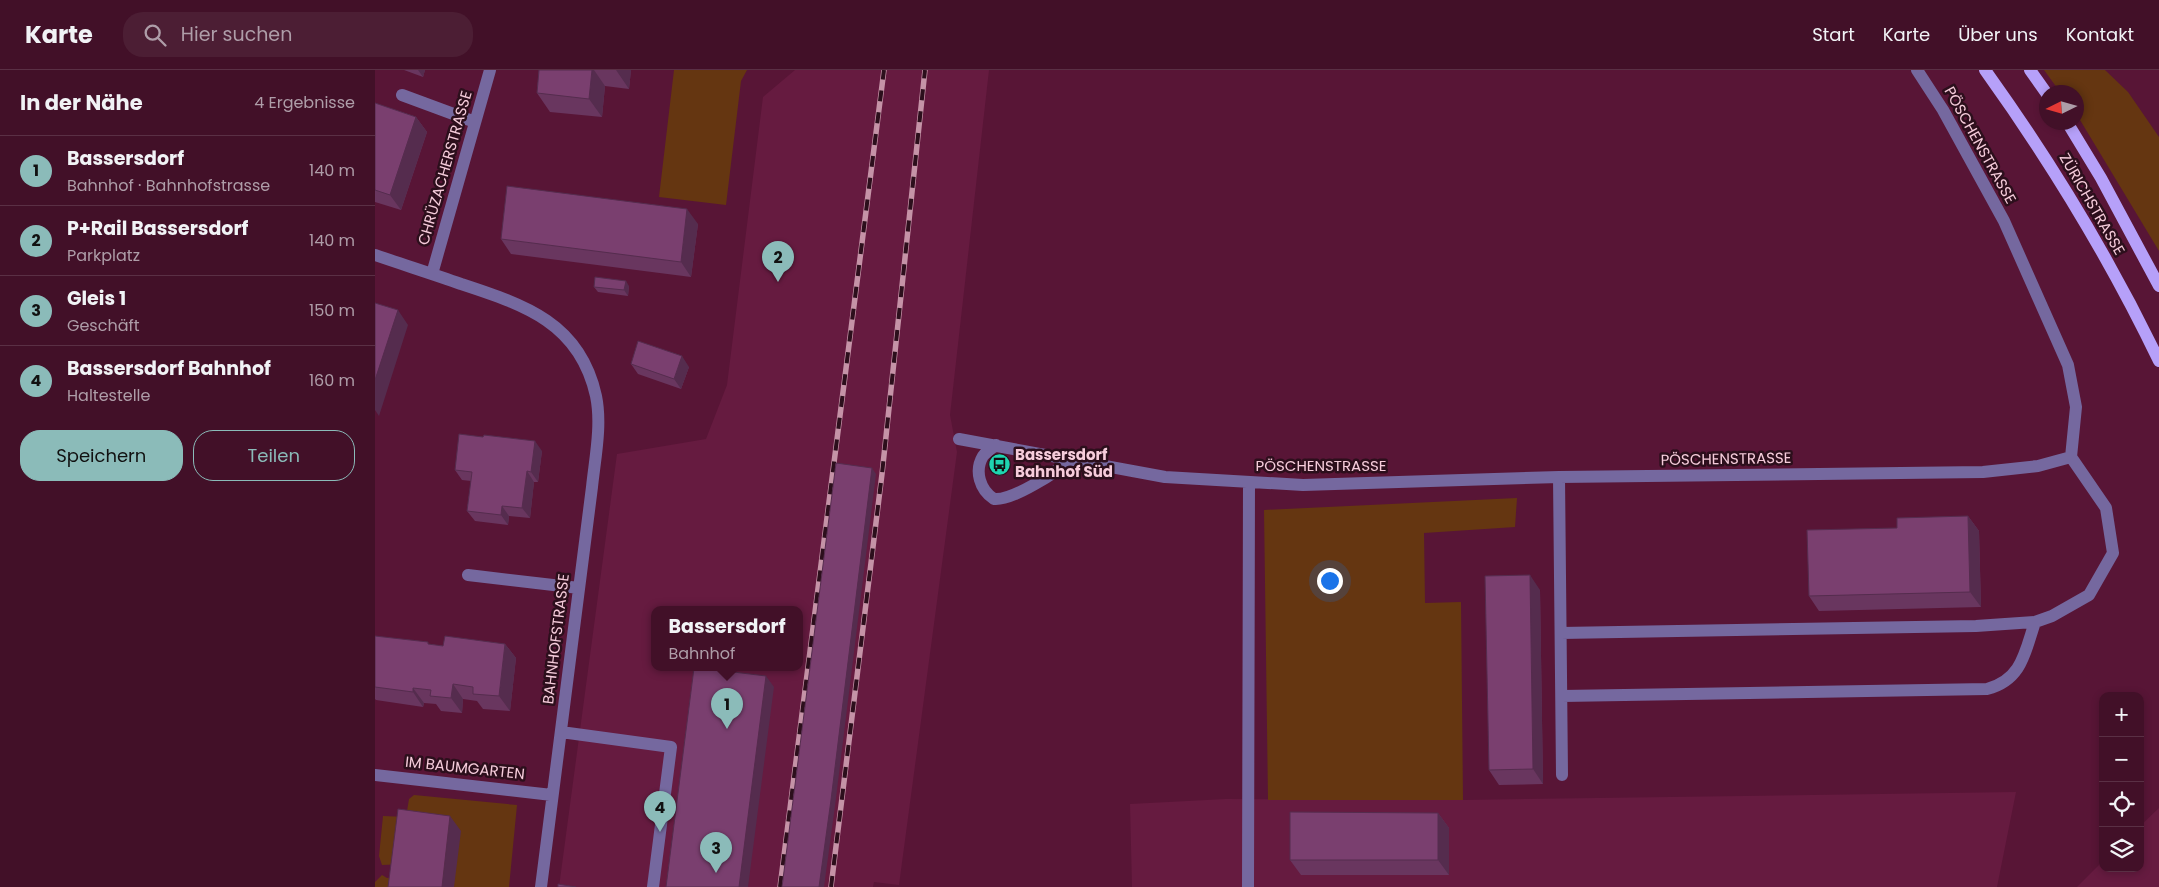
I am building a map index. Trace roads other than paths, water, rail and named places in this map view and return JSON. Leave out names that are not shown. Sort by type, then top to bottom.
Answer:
[{"type":"main road","name":"ZÜRICHSTRASSE","points":[[1985,70],[2034,139],[2067,192],[2137,315],[2159,362]]},
{"type":"main road","points":[[2029,70],[2040,85]]},
{"type":"main road","name":"ZÜRICHSTRASSE","points":[[2072,130],[2101,178],[2159,286]]},
{"type":"street","name":"CHRÜZACHERSTRASSE","points":[[432,274],[490,70]]},
{"type":"street","name":"PÖSCHENSTRASSE","points":[[959,439],[1165,477],[1303,485],[1559,477],[1983,472],[2038,466],[2071,457],[2076,407],[2068,365],[2004,221],[1943,110],[1917,70]]},
{"type":"street","points":[[402,95],[475,122]]},
{"type":"street","name":"BAHNHOFSTRASSE","points":[[375,255],[501,297],[543,317],[569,340],[583,358],[595,395],[598,414],[597,442],[541,887]]},
{"type":"street","points":[[995,445],[983,456],[979,474],[983,489],[994,499],[1001,499],[1017,492],[1058,470],[1071,459]]},
{"type":"street","points":[[1561,632],[1977,626],[2035,622],[2052,616],[2089,595],[2113,553],[2107,508],[2071,457]]},
{"type":"street","points":[[1559,477],[1562,775]]},
{"type":"street","points":[[1248,887],[1249,483]]},
{"type":"street","points":[[468,575],[579,588]]},
{"type":"street","points":[[1562,696],[1987,690],[1997,687],[2010,678],[2023,662],[2035,622]]},
{"type":"street","points":[[561,732],[671,747],[653,887]]},
{"type":"street","name":"IM BAUMGARTEN","points":[[375,774],[552,795]]},
{"type":"railway","points":[[780,887],[884,70]]},
{"type":"railway","points":[[831,887],[882,474],[925,70]]},
{"type":"place","name":"P+Rail Bassersdorf","points":[[778,282]]},
{"type":"place","name":"Bassersdorf Bahnhof Süd","points":[[999,464]]},
{"type":"place","name":"Bassersdorf","points":[[727,729]]},
{"type":"place","name":"Bassersdorf Bahnhof","points":[[660,832]]},
{"type":"place","name":"Gleis 1","points":[[716,873]]}]
